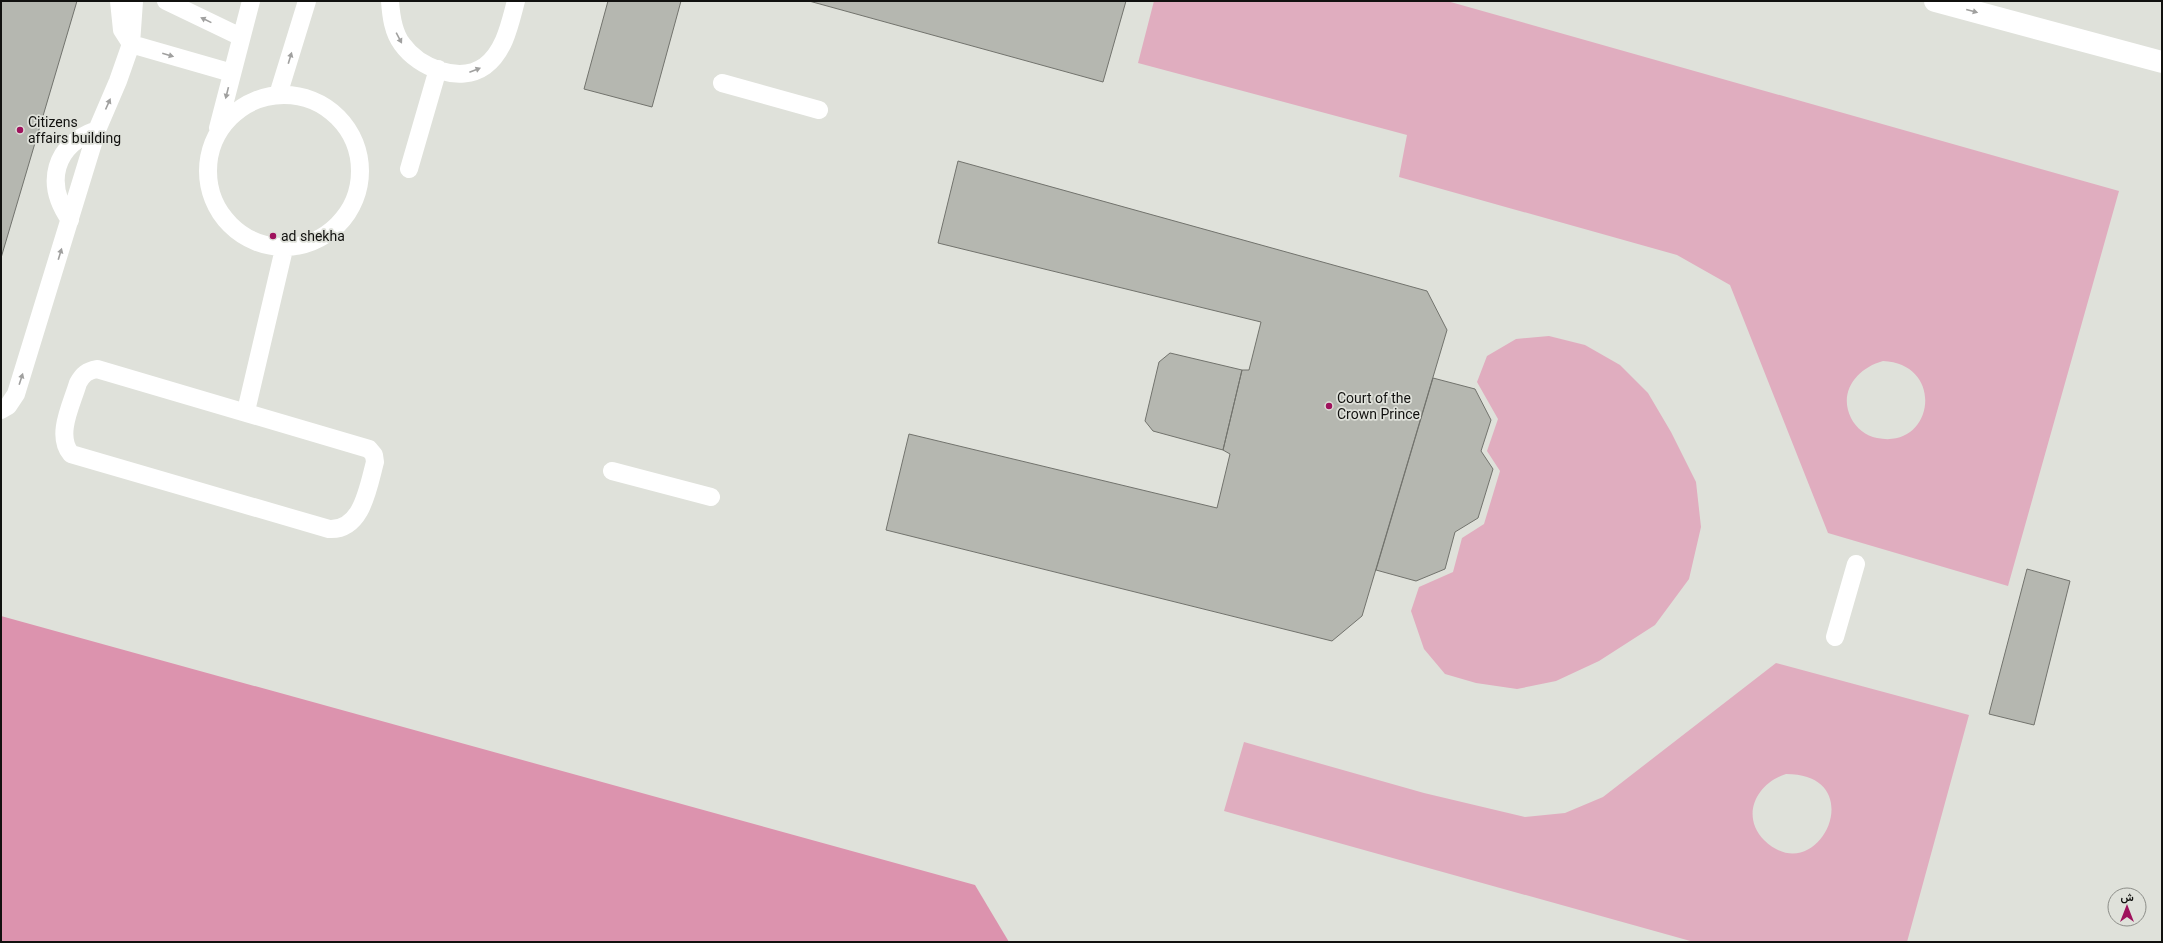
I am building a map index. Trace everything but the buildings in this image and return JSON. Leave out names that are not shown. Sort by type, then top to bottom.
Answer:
[{"type":"main road","points":[[1935,1],[2162,62]]},
{"type":"main road","points":[[2090,43],[2162,47]]},
{"type":"lane","points":[[120,1],[122,30],[131,44],[232,73]]},
{"type":"lane","points":[[1,410],[8,406],[16,394],[97,130],[131,44],[134,1]]},
{"type":"lane","points":[[166,1],[242,37]]},
{"type":"lane","points":[[218,132],[236,111],[256,100],[278,95],[296,96],[314,101],[330,110],[344,123],[353,139],[359,156],[360,174],[354,203],[341,222],[325,236],[305,245],[284,248],[258,244],[234,230],[217,210],[207,184],[208,157],[218,132],[250,1]]},
{"type":"lane","points":[[278,95],[307,1]]},
{"type":"lane","points":[[390,1],[391,16],[395,31],[402,44],[412,55],[424,64],[450,74],[462,74],[485,66],[494,58],[506,37],[516,1]]},
{"type":"lane","points":[[409,168],[438,69]]},
{"type":"lane","points":[[722,83],[819,110]]},
{"type":"lane","points":[[70,220],[62,209],[57,196],[55,181],[57,167],[63,154],[72,143],[84,134],[97,130]]},
{"type":"lane","points":[[246,411],[284,248]]},
{"type":"lane","points":[[97,368],[246,411],[369,449],[374,455],[375,462],[359,513],[354,521],[338,530],[329,529],[78,457],[71,454],[65,448],[63,440],[64,432],[82,376],[97,368]]},
{"type":"lane","points":[[612,471],[711,497]]},
{"type":"lane","points":[[1835,637],[1856,564]]},
{"type":"shaded area","points":[[1154,1],[1447,1],[2119,191],[2008,586],[1828,533],[1730,285],[1677,255],[1399,177],[1407,135],[1138,63]],"holes":[[[1883,361],[1903,366],[1917,376],[1924,390],[1925,405],[1921,420],[1911,431],[1896,438],[1877,438],[1869,435],[1862,431],[1851,418],[1847,399],[1852,382],[1865,369]]]},
{"type":"shaded area","points":[[1549,336],[1585,345],[1620,365],[1648,393],[1671,432],[1696,482],[1701,527],[1689,579],[1655,625],[1599,661],[1556,681],[1517,689],[1476,683],[1445,674],[1424,649],[1411,611],[1419,587],[1453,572],[1462,538],[1484,524],[1500,471],[1487,451],[1498,419],[1477,382],[1487,356],[1516,339]]},
{"type":"shaded area","points":[[1,616],[975,885],[1009,942],[1,942]]},
{"type":"shaded area","points":[[1776,663],[1969,715],[1907,942],[1694,942],[1224,811],[1244,742],[1424,793],[1525,817],[1565,813],[1603,797]],"holes":[[[1786,774],[1812,779],[1827,792],[1832,809],[1828,827],[1818,842],[1802,852],[1784,852],[1764,840],[1757,830],[1753,820],[1755,801],[1760,792],[1767,785],[1776,778]]]},
{"type":"place","name":"Citizens affairs building","points":[[20,130]]},
{"type":"place","name":"ad shekha","points":[[273,236]]},
{"type":"place","name":"Court of the Crown Prince","points":[[1329,406]]}]
